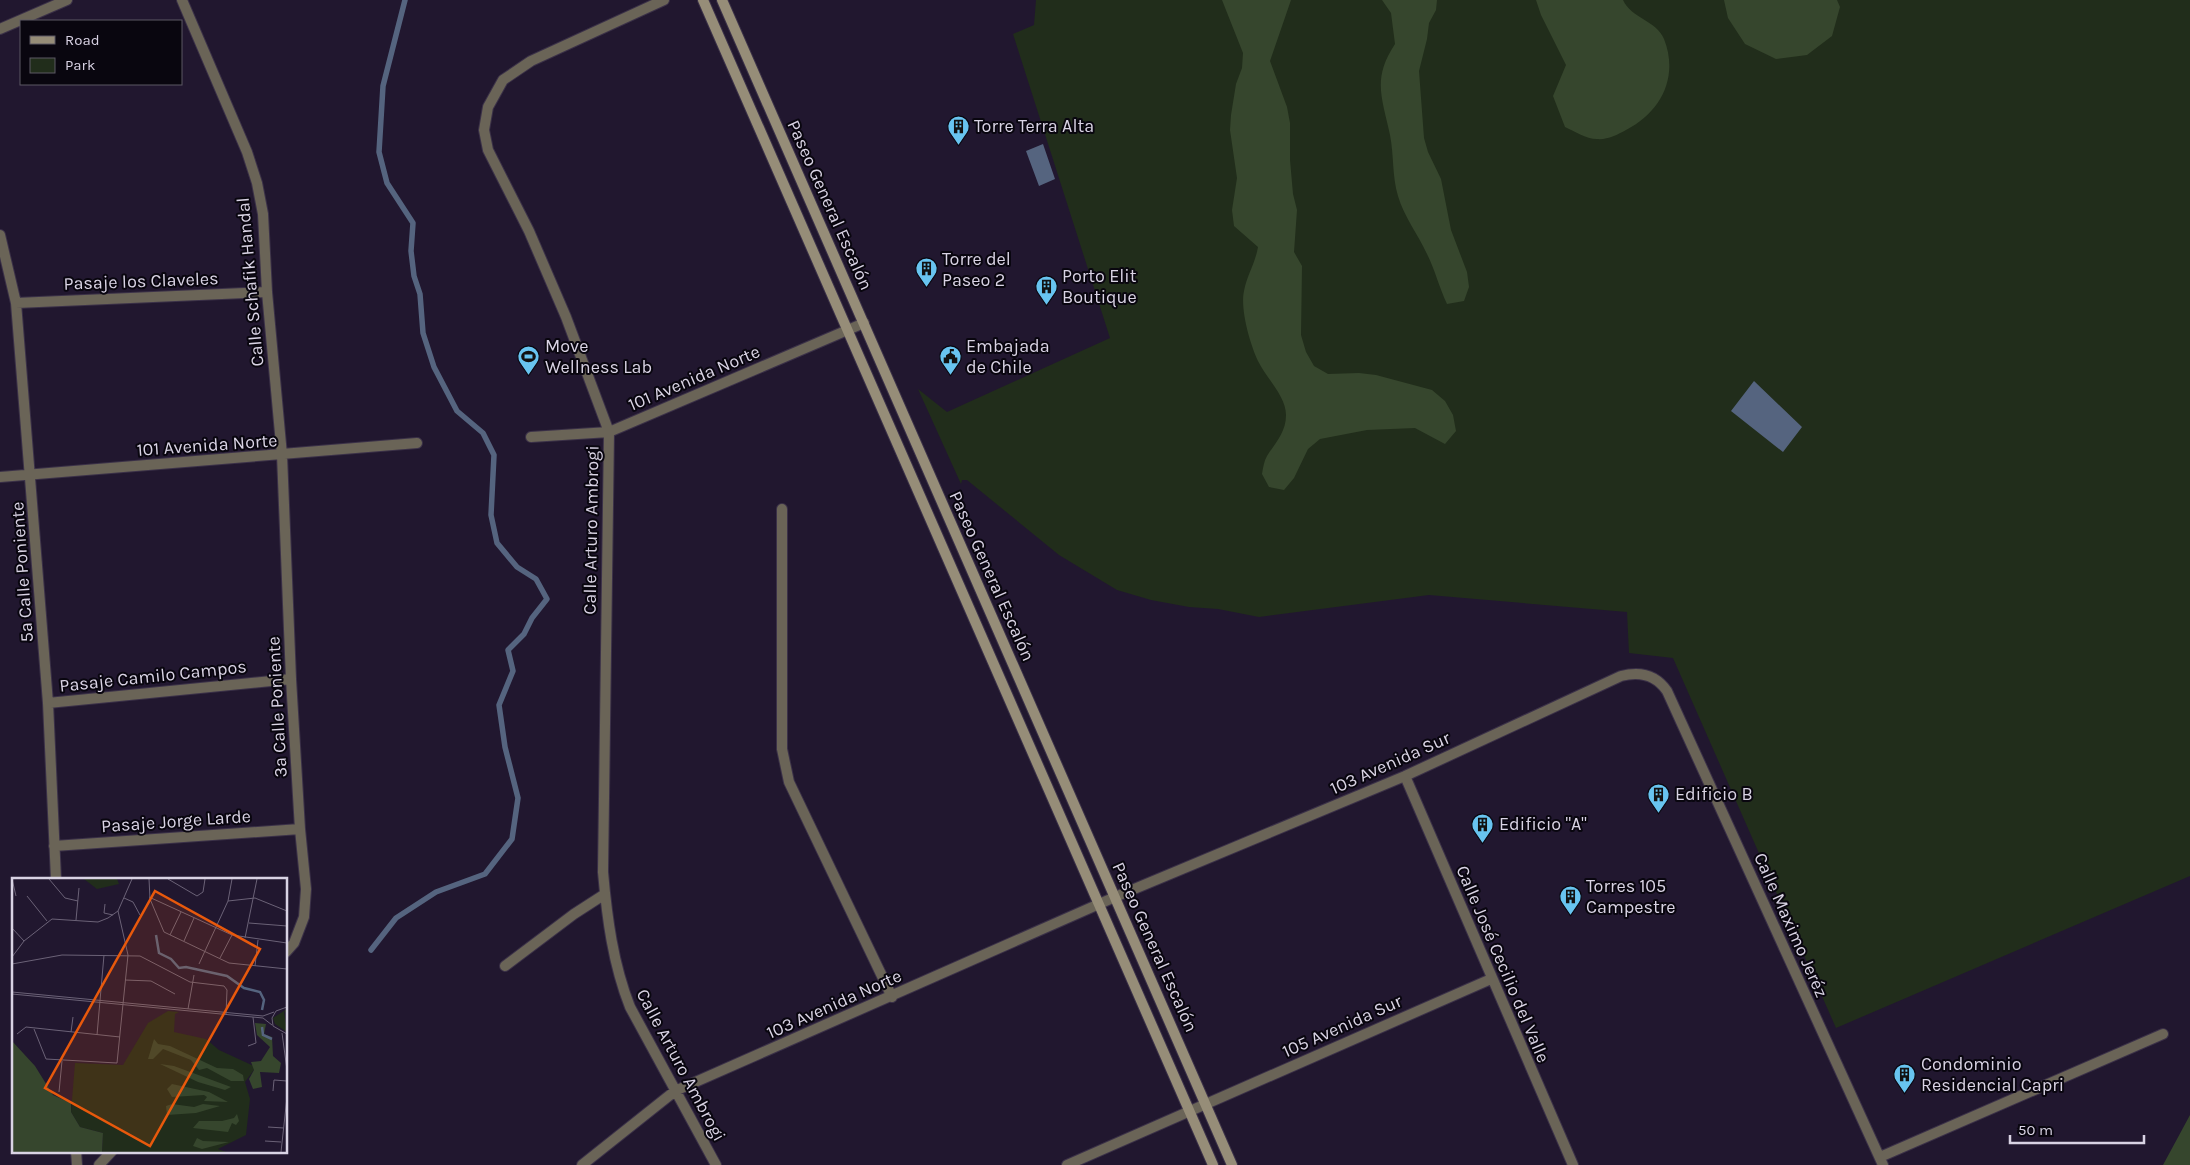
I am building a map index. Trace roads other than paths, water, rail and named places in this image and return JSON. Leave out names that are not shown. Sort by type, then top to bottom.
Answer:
[{"type":"street","points":[[21,20],[67,0]]},
{"type":"street","name":"Calle Schafik Handal","points":[[182,0],[255,175],[263,214],[267,292],[282,456]]},
{"type":"street","name":"Calle Arturo Ambrogi","points":[[664,0],[531,61],[503,80],[488,107],[484,130],[488,150],[529,232],[566,317],[609,432],[603,872],[605,894],[614,953],[621,984],[630,1007],[716,1165]]},
{"type":"street","name":"Paseo General Escalón","points":[[703,0],[1213,1165]]},
{"type":"street","name":"Paseo General Escalón","points":[[722,0],[1232,1165]]},
{"type":"street","points":[[0,29],[20,20]]},
{"type":"street","name":"5a Calle Poniente","points":[[0,234],[16,303],[31,474],[48,703],[56,878]]},
{"type":"street","name":"Pasaje los Claveles","points":[[16,303],[267,292]]},
{"type":"street","name":"101 Avenida Norte","points":[[531,437],[609,432],[864,323]]},
{"type":"street","name":"101 Avenida Norte","points":[[0,477],[282,456],[417,443]]},
{"type":"street","name":"3a Calle Poniente","points":[[282,456],[291,679],[300,830],[306,889],[304,917],[294,943],[288,950]]},
{"type":"street","points":[[782,509],[782,742],[785,767],[789,782],[892,997]]},
{"type":"street","name":"103 Avenida Sur","points":[[1115,897],[1405,776],[1621,676],[1635,674],[1652,677],[1664,686],[1670,697]]},
{"type":"street","name":"Pasaje Camilo Campos","points":[[48,703],[291,679]]},
{"type":"street","name":"Calle Maximo Jeréz","points":[[1670,697],[1881,1161]]},
{"type":"street","name":"Calle José Cecilio del Valle","points":[[1405,776],[1491,979],[1574,1165]]},
{"type":"street","name":"Pasaje Jorge Larde","points":[[54,846],[300,830]]},
{"type":"street","points":[[505,966],[574,914],[605,894]]},
{"type":"street","name":"103 Avenida Norte","points":[[582,1165],[675,1091],[892,997],[1115,897]]},
{"type":"street","name":"105 Avenida Sur","points":[[1068,1165],[1491,979]]},
{"type":"street","points":[[1881,1161],[2163,1034]]},
{"type":"street","points":[[76,1152],[76,1165]]},
{"type":"street","points":[[100,1165],[111,1152]]},
{"type":"water","points":[[1043,144],[1055,179],[1039,186],[1026,151]]},
{"type":"water","points":[[1754,381],[1802,427],[1783,452],[1731,411]]},
{"type":"waterway","points":[[371,950],[396,918],[436,892],[485,874],[512,839],[518,798],[505,747],[499,705],[513,671],[508,650],[524,634],[532,618],[547,599],[536,579],[517,567],[497,543],[491,515],[494,455],[483,433],[457,411],[434,367],[423,333],[420,294],[414,276],[411,251],[413,223],[387,183],[379,152],[383,86],[405,0]]},
{"type":"place","name":"Torre Terra Alta","points":[[958,145]]},
{"type":"place","name":"Torre del Paseo 2","points":[[926,288]]},
{"type":"place","name":"Porto Elit Boutique","points":[[1046,305]]},
{"type":"place","name":"Move Wellness Lab","points":[[529,375]]},
{"type":"place","name":"Embajada de Chile","points":[[950,375]]},
{"type":"place","name":"Edificio B","points":[[1659,813]]},
{"type":"place","name":"Edificio \"A\"","points":[[1483,843]]},
{"type":"place","name":"Torres 105 Campestre","points":[[1570,915]]},
{"type":"place","name":"Condominio Residencial Capri","points":[[1905,1093]]}]
